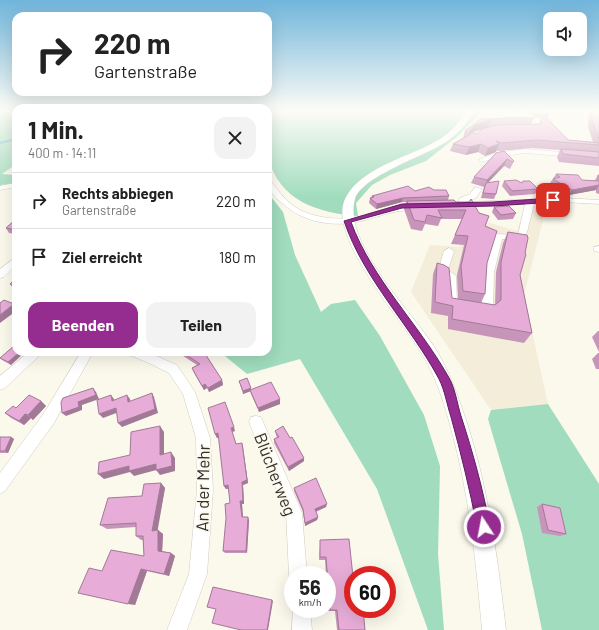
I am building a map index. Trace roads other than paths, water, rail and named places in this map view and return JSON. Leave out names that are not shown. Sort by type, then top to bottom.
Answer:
[{"type":"main road","points":[[445,139],[360,185],[350,198],[346,209],[347,221],[354,239],[374,275],[424,345],[445,380],[476,485],[484,527],[494,630]]},
{"type":"street","points":[[482,160],[508,153],[527,151],[599,157]]},
{"type":"street","points":[[0,188],[12,186]]},
{"type":"street","points":[[272,188],[285,203],[297,212],[347,221],[358,220],[402,206],[426,206]]},
{"type":"street","points":[[462,205],[463,200],[473,196],[478,189]]},
{"type":"street","points":[[448,205],[564,200],[599,202]]},
{"type":"street","points":[[449,251],[443,270],[451,276],[452,304],[488,310],[486,286],[490,260],[499,236],[522,238],[530,202]]},
{"type":"street","points":[[0,274],[12,264]]},
{"type":"street","points":[[0,384],[32,356]]},
{"type":"street","points":[[0,486],[49,418],[85,356]]},
{"type":"street","name":"An der Mehr","points":[[146,356],[173,369],[181,379],[189,392],[203,438],[205,490],[198,574],[177,630]]},
{"type":"street","name":"Blücherweg","points":[[256,422],[294,513],[297,566]]},
{"type":"street","points":[[301,618],[302,630]]},
{"type":"waterway","points":[[0,143],[12,140]]}]
